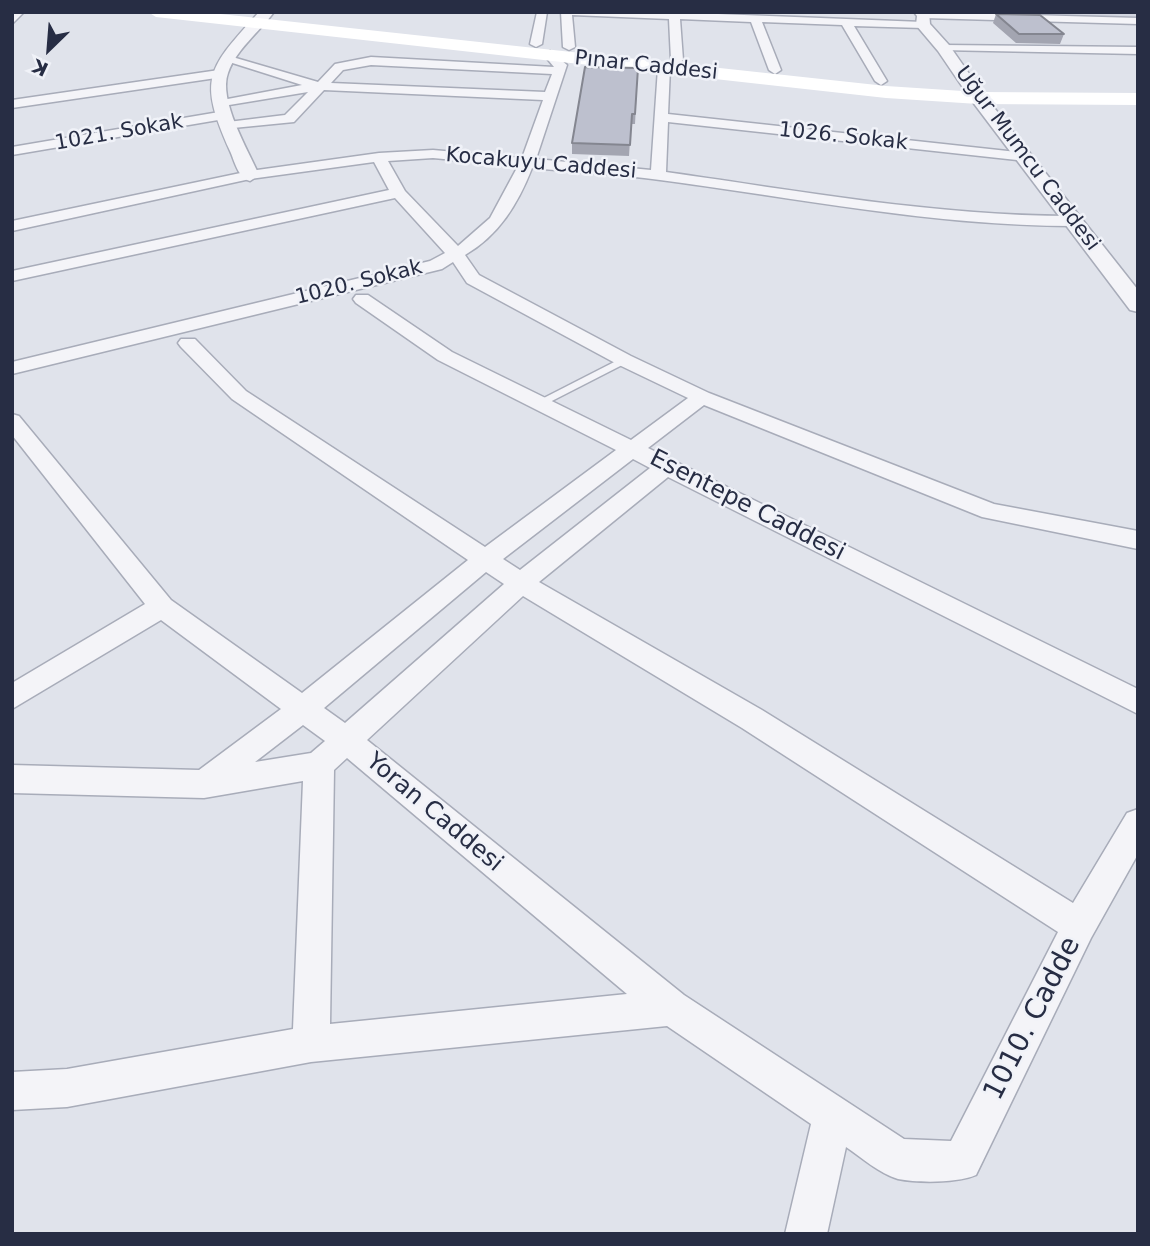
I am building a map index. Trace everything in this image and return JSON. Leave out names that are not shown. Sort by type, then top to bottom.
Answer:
[{"type":"main road","name":"Pınar Caddesi","points":[[156,12],[263,17],[555,63],[671,64],[775,70],[975,93],[1138,99]]},
{"type":"main road","name":"Pınar Caddesi","points":[[223,12],[569,47],[671,64],[886,92],[1138,91]]},
{"type":"main road","points":[[536,44],[555,63],[569,47]]},
{"type":"street","points":[[12,21],[19,12]]},
{"type":"street","points":[[536,44],[542,12]]},
{"type":"street","points":[[566,12],[569,47]]},
{"type":"street","points":[[573,12],[846,22],[923,17],[1138,21]]},
{"type":"street","points":[[658,175],[660,117],[671,64],[674,16]]},
{"type":"street","points":[[250,175],[225,115],[218,90],[219,74],[263,17]]},
{"type":"street","name":"Uğur Mumcu Caddesi","points":[[923,17],[975,93],[1138,305]]},
{"type":"street","points":[[755,19],[775,70]]},
{"type":"street","points":[[1123,21],[1138,35]]},
{"type":"street","points":[[846,22],[881,81]]},
{"type":"street","points":[[944,48],[1138,51]]},
{"type":"street","points":[[229,60],[320,86],[549,96]]},
{"type":"street","points":[[225,115],[289,119],[339,67],[371,61],[555,63],[549,96],[527,163],[504,211],[483,236],[436,265]]},
{"type":"street","points":[[12,104],[219,74]]},
{"type":"street","points":[[225,115],[320,86]]},
{"type":"street","name":"1021. Sokak","points":[[12,151],[225,115]]},
{"type":"street","name":"1026. Sokak","points":[[660,117],[1026,157]]},
{"type":"street","name":"Kocakuyu Caddesi","points":[[12,226],[250,175],[379,157],[433,154],[658,175],[878,207],[1005,221],[1073,221]]},
{"type":"street","points":[[379,157],[398,193],[455,253],[472,279],[624,360],[702,397],[990,511],[1138,540]]},
{"type":"street","points":[[12,276],[398,193]]},
{"type":"street","name":"1020. Sokak","points":[[12,387],[362,299],[431,278],[436,265]]},
{"type":"street","name":"1020. Sokak","points":[[12,368],[436,265]]},
{"type":"street","name":"Esentepe Caddesi","points":[[362,299],[446,356],[1138,702]]},
{"type":"street","points":[[188,343],[239,395],[521,583],[752,719],[1079,926]]},
{"type":"street","points":[[204,784],[302,709],[486,559],[702,397]]},
{"type":"street","name":"Yoran Caddesi","points":[[12,421],[162,607],[346,740],[671,1008],[899,1159]]},
{"type":"street","points":[[12,779],[204,784],[319,765],[521,583],[667,466]]},
{"type":"street","points":[[12,696],[162,607]]},
{"type":"street","points":[[311,1044],[319,765]]},
{"type":"street","name":"1010. Cadde","points":[[899,1159],[962,1161],[1079,926],[1138,823]]},
{"type":"street","points":[[12,1091],[67,1088],[311,1044],[671,1008]]},
{"type":"street","points":[[806,1234],[833,1115]]},
{"type":"lane","points":[[540,402],[624,360]]},
{"type":"shaded area","points":[[938,12],[1138,12],[1138,18],[940,13]]},
{"type":"building","points":[[996,14],[1040,15],[1064,34],[1019,34]]},
{"type":"building","points":[[585,67],[638,68],[630,145],[572,143]]}]
